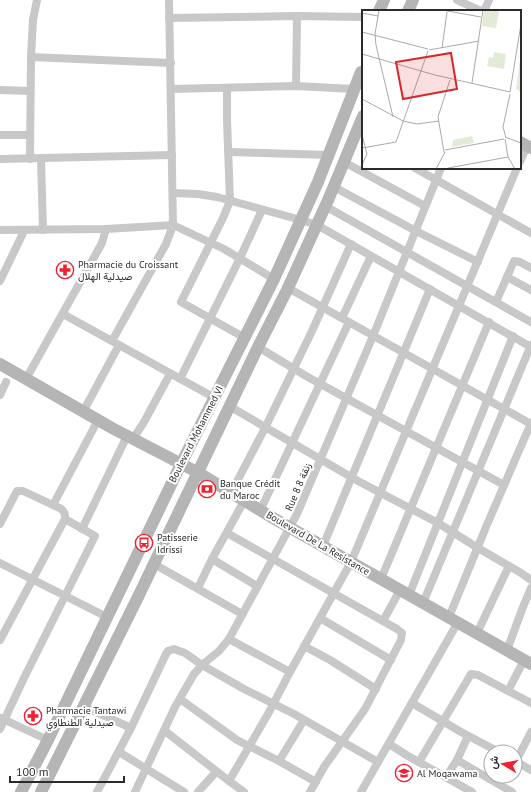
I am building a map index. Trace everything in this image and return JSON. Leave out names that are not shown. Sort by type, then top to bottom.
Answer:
[{"type":"main road","points":[[379,10],[384,0]]},
{"type":"main road","points":[[408,10],[413,0]]},
{"type":"main road","name":"Boulevard Mohammed VI","points":[[21,792],[48,740],[181,464],[274,279],[301,220],[362,70]]},
{"type":"main road","name":"Boulevard Mohammed VI","points":[[42,792],[154,564],[229,406],[288,288],[326,206],[344,162],[359,136],[362,121]]},
{"type":"main road","name":"Boulevard De La Resistance","points":[[0,364],[130,438],[197,472],[244,501],[529,662]]},
{"type":"street","points":[[30,160],[31,57],[33,20],[37,0]]},
{"type":"street","points":[[83,412],[174,225],[169,0]]},
{"type":"street","points":[[457,0],[480,10]]},
{"type":"street","points":[[483,10],[488,0]]},
{"type":"street","points":[[169,18],[297,16],[362,17]]},
{"type":"street","points":[[296,86],[297,16]]},
{"type":"street","points":[[31,57],[171,64]]},
{"type":"street","points":[[171,89],[296,86],[354,89]]},
{"type":"street","points":[[227,88],[230,201],[226,213],[181,302],[245,338]]},
{"type":"street","points":[[0,90],[30,90]]},
{"type":"street","points":[[0,135],[30,135]]},
{"type":"street","points":[[521,159],[526,145]]},
{"type":"street","points":[[228,152],[328,155]]},
{"type":"street","points":[[0,159],[30,160],[172,155]]},
{"type":"street","points":[[41,159],[43,230]]},
{"type":"street","points":[[344,162],[425,206]]},
{"type":"street","points":[[417,169],[531,233]]},
{"type":"street","name":"Rue 8 8 زنقة","points":[[135,792],[180,699],[194,674],[202,665],[219,651],[229,639],[290,527],[321,459],[373,336],[441,169]]},
{"type":"street","points":[[229,781],[274,704],[304,646],[351,562],[517,169]]},
{"type":"street","points":[[334,187],[478,262]]},
{"type":"street","points":[[173,193],[207,195],[317,225],[531,346],[423,603]]},
{"type":"street","points":[[326,206],[531,322]]},
{"type":"street","points":[[180,379],[211,319],[262,210]]},
{"type":"street","points":[[0,230],[106,229],[174,225],[240,258],[274,279]]},
{"type":"street","points":[[26,379],[102,243],[106,229]]},
{"type":"street","points":[[0,281],[24,230]]},
{"type":"street","points":[[231,493],[265,428],[323,308],[351,244]]},
{"type":"street","points":[[260,510],[321,384],[371,256]]},
{"type":"street","points":[[496,302],[514,261],[520,262],[531,268]]},
{"type":"street","points":[[507,277],[531,290]]},
{"type":"street","points":[[288,288],[531,424],[478,548],[454,620],[412,703],[361,792]]},
{"type":"street","points":[[324,546],[430,289]]},
{"type":"street","points":[[63,314],[215,398]]},
{"type":"street","points":[[381,579],[489,322]]},
{"type":"street","points":[[383,621],[404,592],[438,523],[513,336]]},
{"type":"street","points":[[258,347],[321,384],[504,485]]},
{"type":"street","points":[[82,529],[130,438],[144,422],[170,374]]},
{"type":"street","points":[[0,395],[6,382]]},
{"type":"street","points":[[229,406],[380,493],[438,523],[452,533],[530,578]]},
{"type":"street","points":[[53,505],[98,420]]},
{"type":"street","points":[[0,524],[17,491],[23,491],[63,510],[65,516],[65,519],[0,640]]},
{"type":"street","points":[[198,588],[244,501]]},
{"type":"street","points":[[0,729],[2,719],[66,597],[95,536],[65,519]]},
{"type":"street","points":[[227,533],[383,621],[400,631],[402,635],[401,640],[376,689],[358,720],[324,767],[310,792]]},
{"type":"street","points":[[212,559],[257,586]]},
{"type":"street","points":[[0,563],[107,617]]},
{"type":"street","points":[[154,564],[242,614]]},
{"type":"street","points":[[477,634],[509,566]]},
{"type":"street","points":[[507,650],[522,607],[531,588]]},
{"type":"street","points":[[320,618],[391,660]]},
{"type":"street","points":[[229,639],[290,672]]},
{"type":"street","points":[[304,646],[330,660],[376,689]]},
{"type":"street","points":[[97,792],[119,752],[168,651],[174,649],[184,653],[202,665],[378,762]]},
{"type":"street","points":[[508,691],[529,662]]},
{"type":"street","points":[[419,762],[471,674],[478,675],[531,703]]},
{"type":"street","points":[[180,699],[226,732],[316,782]]},
{"type":"street","points":[[412,703],[484,744]]},
{"type":"street","points":[[83,706],[130,728]]},
{"type":"street","points":[[2,719],[48,740]]},
{"type":"street","points":[[279,761],[304,720]]},
{"type":"street","points":[[165,731],[216,772],[244,792]]},
{"type":"street","points":[[523,746],[531,732]]},
{"type":"street","points":[[446,777],[457,760],[468,736]]},
{"type":"street","points":[[389,744],[472,792]]},
{"type":"street","points":[[119,752],[184,792]]},
{"type":"street","points":[[457,760],[512,792]]},
{"type":"street","points":[[198,792],[216,772]]},
{"type":"place","name":"Pharmacie du Croissant صيدلية الهلال","points":[[65,270]]},
{"type":"place","name":"Banque Crédit du Maroc","points":[[207,489]]},
{"type":"place","name":"Patisserie Idrissi","points":[[144,543]]},
{"type":"place","name":"Pharmacie Tantawi صيدلية الطنطاوي","points":[[33,716]]},
{"type":"place","name":"Al Moqawama","points":[[404,773]]}]
